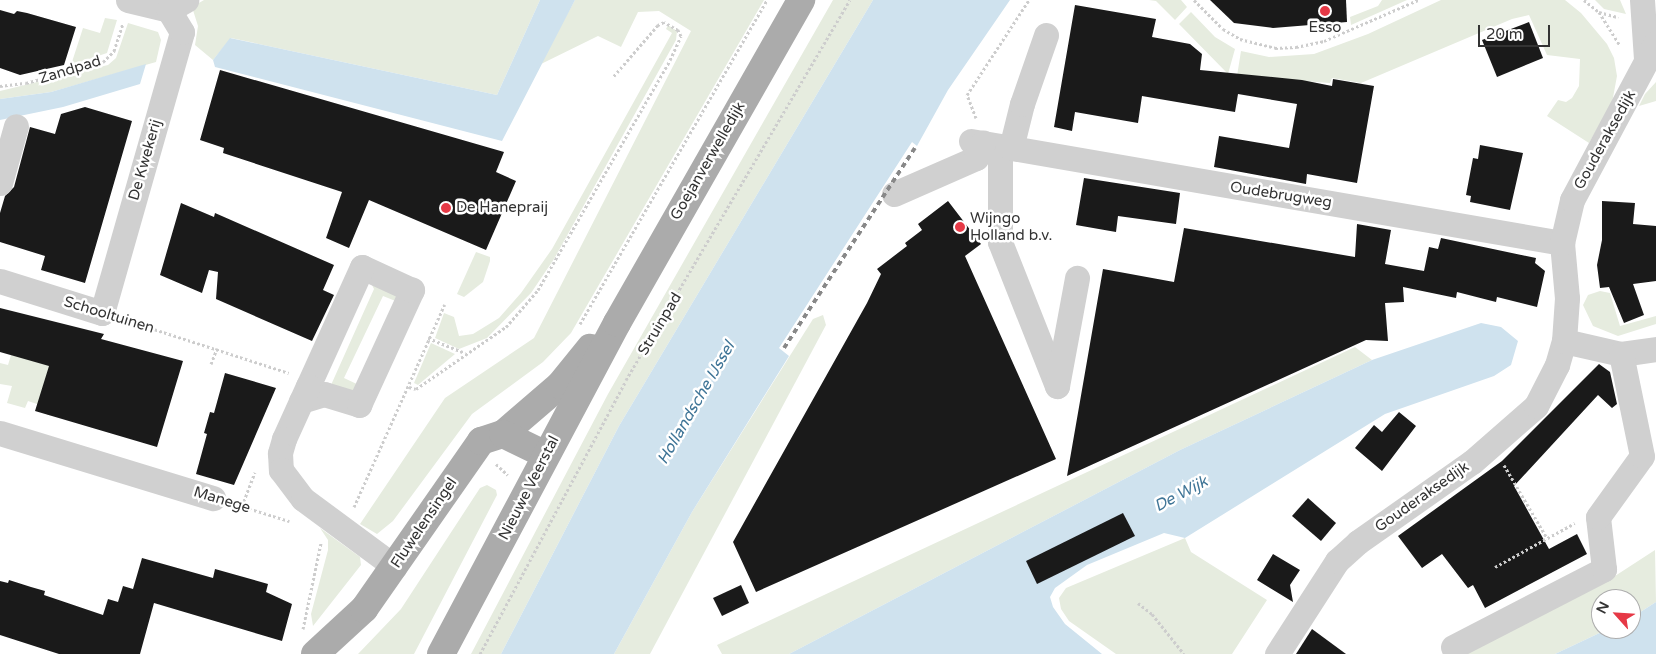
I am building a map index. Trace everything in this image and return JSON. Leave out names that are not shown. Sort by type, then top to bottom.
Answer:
[{"type":"main road","name":"Goejanverwelledijk","points":[[617,323],[801,0]]},
{"type":"main road","name":"Fluwelensingel","points":[[316,653],[364,608],[395,567],[464,461],[482,441],[508,436],[560,385],[578,359],[617,323]]},
{"type":"main road","name":"Nieuwe Veerstal","points":[[441,654],[617,323]]},
{"type":"main road","points":[[508,436],[546,455]]},
{"type":"street","points":[[129,0],[178,5]]},
{"type":"street","name":"Gouderaksedijk","points":[[1277,654],[1337,561],[1358,542],[1472,462],[1521,422],[1548,385],[1564,340],[1568,298],[1562,243],[1572,200],[1621,113],[1651,51],[1642,0]]},
{"type":"street","name":"De Kwekerij","points":[[102,312],[182,32],[178,5]]},
{"type":"street","points":[[894,194],[976,158],[991,145],[1022,104],[1046,35]]},
{"type":"street","points":[[0,183],[16,126]]},
{"type":"street","points":[[991,145],[1000,242],[1057,386],[1077,278]]},
{"type":"street","name":"Oudebrugweg","points":[[991,145],[1562,243]]},
{"type":"street","points":[[301,401],[324,394],[360,405],[412,290],[362,266],[301,401],[282,446],[281,470],[303,499],[395,567]]},
{"type":"street","name":"Schooltuinen","points":[[0,281],[102,312]]},
{"type":"street","points":[[1564,340],[1622,343],[1656,332]]},
{"type":"street","points":[[1564,340],[1621,354],[1656,349]]},
{"type":"street","points":[[1453,647],[1604,569],[1598,517],[1642,456],[1621,354]]},
{"type":"street","name":"Manege","points":[[0,433],[213,498]]},
{"type":"path","name":"Zandpad","points":[[0,86],[26,83],[103,62],[114,52],[129,0]]},
{"type":"path","points":[[579,326],[767,0]]},
{"type":"path","name":"Struinpad","points":[[480,654],[626,380],[850,0]]},
{"type":"path","points":[[967,95],[1030,0]]},
{"type":"path","points":[[1194,0],[1228,32],[1256,45],[1275,48],[1296,47],[1324,40],[1418,0]]},
{"type":"path","points":[[1584,0],[1598,12]]},
{"type":"path","points":[[409,388],[416,389],[465,353],[506,327],[538,290],[670,60],[681,36],[678,30],[664,22],[658,25],[613,77]]},
{"type":"path","points":[[350,517],[409,388],[428,338],[445,304]]},
{"type":"path","name":"Schooltuinen","points":[[102,312],[217,348],[294,375]]},
{"type":"path","points":[[428,338],[465,353]]},
{"type":"path","points":[[211,364],[217,348]]},
{"type":"path","points":[[508,436],[503,462],[510,478]]},
{"type":"path","points":[[1511,478],[1547,538]]},
{"type":"path","name":"Manege","points":[[213,498],[297,526]]},
{"type":"path","points":[[1495,567],[1581,520],[1598,517]]},
{"type":"path","points":[[316,653],[301,641],[322,550],[321,538]]},
{"type":"path","points":[[1138,603],[1152,614],[1184,654]]},
{"type":"shaded area","points":[[204,0],[540,0],[497,95],[231,38],[213,60],[195,45],[198,26],[192,7]]},
{"type":"shaded area","points":[[575,0],[764,0],[571,333],[543,362],[472,414],[393,521],[377,534],[360,524],[445,398],[534,338],[691,31],[659,11],[638,12],[621,47],[598,36],[539,65]]},
{"type":"shaded area","points":[[833,0],[873,0],[619,426],[501,654],[471,654],[608,394]]},
{"type":"shaded area","points":[[1149,0],[1181,0],[1187,7],[1175,20],[1156,1]]},
{"type":"shaded area","points":[[1382,0],[1407,0],[1351,25],[1350,17],[1378,6]]},
{"type":"shaded area","points":[[1441,0],[1565,0],[1581,13],[1607,44],[1614,58],[1617,76],[1612,103],[1589,143],[1547,116],[1558,100],[1566,102],[1572,98],[1579,86],[1580,59],[1547,55],[1529,15],[1512,19],[1361,83],[1332,78],[1330,83],[1237,76],[1241,51],[1269,57],[1314,54],[1368,34]]},
{"type":"shaded area","points":[[1595,0],[1620,0],[1626,14],[1604,9]]},
{"type":"shaded area","points":[[1191,12],[1215,37],[1235,49],[1228,74],[1179,24]]},
{"type":"shaded area","points":[[105,18],[117,20],[107,53],[71,65],[83,28],[100,33]]},
{"type":"shaded area","points":[[128,23],[158,32],[161,40],[156,62],[51,92],[0,99],[0,91],[108,65],[116,58]]},
{"type":"shaded area","points":[[668,25],[677,31],[676,40],[554,259],[531,293],[487,338],[459,349],[435,338],[444,313],[454,317],[459,336],[473,334],[499,318],[521,293],[552,249],[672,33],[666,29]]},
{"type":"shaded area","points":[[1656,82],[1656,101],[1639,106],[1645,94]]},
{"type":"shaded area","points":[[476,252],[490,257],[490,261],[483,282],[464,297],[457,294]]},
{"type":"shaded area","points":[[371,283],[396,292],[398,302],[383,296],[344,378],[361,386],[352,392],[331,385],[374,289]]},
{"type":"shaded area","points":[[1600,291],[1610,293],[1620,326],[1656,316],[1656,324],[1618,336],[1593,326],[1583,305],[1588,295]]},
{"type":"shaded area","points":[[823,315],[826,325],[650,654],[614,654],[692,512],[813,319]]},
{"type":"shaded area","points":[[431,343],[455,354],[418,385],[414,383]]},
{"type":"shaded area","points":[[1355,347],[1372,360],[1180,450],[789,654],[722,654],[717,645]]},
{"type":"shaded area","points":[[11,355],[50,362],[101,430],[87,426],[89,419],[47,415],[49,408],[28,401],[25,408],[7,403],[12,386],[0,384],[0,363],[8,365]]},
{"type":"shaded area","points":[[487,485],[496,490],[497,495],[414,654],[358,654],[401,609],[480,488]]},
{"type":"shaded area","points":[[320,528],[360,557],[361,565],[313,626],[311,614],[328,550],[328,540]]},
{"type":"shaded area","points":[[1185,538],[1191,552],[1267,600],[1232,654],[1116,654],[1069,621],[1061,609],[1059,598],[1066,588]]},
{"type":"shaded area","points":[[1655,550],[1656,602],[1641,612],[1641,589],[1591,589],[1591,637],[1555,654],[1465,654],[1615,576]]},
{"type":"water","points":[[540,0],[575,0],[502,141],[215,67],[213,60],[230,38],[497,95]]},
{"type":"water","name":"Hollandsche IJssel","points":[[873,0],[1010,0],[948,90],[917,146],[912,142],[779,348],[789,356],[692,512],[614,654],[501,654],[619,426]]},
{"type":"water","points":[[146,64],[140,84],[63,107],[0,120],[0,99],[51,92]]},
{"type":"water","name":"De Wijk","points":[[1481,323],[1501,327],[1518,341],[1511,365],[1494,376],[1385,414],[1185,538],[1164,533],[1087,565],[1055,588],[1050,597],[1053,607],[1065,624],[1102,654],[789,654],[1180,450],[1372,360]]},
{"type":"water","points":[[1656,602],[1656,654],[1555,654],[1591,637],[1591,639],[1641,639],[1641,612]]},
{"type":"building","points":[[1210,0],[1346,0],[1347,22],[1273,28],[1234,23]]},
{"type":"building","points":[[1075,5],[1156,19],[1152,37],[1190,44],[1202,54],[1200,70],[1302,80],[1332,86],[1333,79],[1374,86],[1357,183],[1307,174],[1306,184],[1214,167],[1219,136],[1289,148],[1297,104],[1238,94],[1235,112],[1142,96],[1138,123],[1075,112],[1072,131],[1054,127]]},
{"type":"building","points":[[0,10],[14,14],[17,11],[27,13],[76,27],[64,65],[20,75],[0,68]]},
{"type":"building","points":[[1529,22],[1543,58],[1497,77],[1482,40]]},
{"type":"building","name":"De Hanepraij","points":[[220,70],[504,152],[496,172],[516,181],[486,250],[369,200],[349,248],[326,238],[342,192],[223,153],[224,148],[200,140]]},
{"type":"building","points":[[85,107],[132,121],[85,283],[41,270],[45,256],[0,242],[0,213],[5,196],[14,187],[30,127],[55,134],[61,114]]},
{"type":"building","points":[[1480,145],[1523,153],[1510,210],[1470,202],[1471,196],[1466,195],[1473,158],[1478,159]]},
{"type":"building","points":[[1084,178],[1180,193],[1176,224],[1118,216],[1116,232],[1076,225]]},
{"type":"building","points":[[948,201],[981,244],[965,256],[1056,459],[756,592],[733,542],[867,303],[881,274],[877,269],[907,246],[905,243],[922,230],[918,224]]},
{"type":"building","points":[[1602,201],[1635,203],[1633,224],[1656,226],[1656,281],[1633,284],[1644,315],[1624,323],[1609,287],[1600,288],[1597,265],[1602,240]]},
{"type":"building","points":[[181,203],[214,217],[215,213],[334,265],[323,290],[334,295],[312,341],[216,299],[218,272],[209,270],[202,293],[160,275]]},
{"type":"building","points":[[1357,224],[1391,230],[1385,264],[1424,271],[1429,247],[1438,249],[1441,238],[1536,258],[1535,263],[1545,271],[1537,307],[1497,297],[1496,302],[1457,292],[1456,298],[1403,287],[1404,302],[1385,303],[1388,341],[1366,340],[1067,476],[1103,269],[1174,282],[1184,228],[1355,257]]},
{"type":"building","points":[[0,308],[104,334],[101,339],[183,361],[157,447],[35,411],[49,366],[0,352]]},
{"type":"building","points":[[1599,364],[1610,372],[1617,404],[1612,408],[1598,395],[1514,486],[1549,549],[1577,534],[1587,554],[1485,608],[1473,585],[1468,588],[1442,554],[1422,568],[1398,536],[1502,461]]},
{"type":"building","points":[[225,373],[276,388],[234,485],[196,474],[207,434],[204,433],[210,412],[214,413]]},
{"type":"building","points":[[1399,412],[1416,426],[1382,471],[1355,448],[1374,425],[1382,432]]},
{"type":"building","points":[[1308,498],[1336,523],[1321,541],[1292,516]]},
{"type":"building","points":[[1123,513],[1135,536],[1037,584],[1026,561]]},
{"type":"building","points":[[1273,554],[1300,570],[1290,585],[1293,602],[1257,580]]},
{"type":"building","points":[[142,558],[213,578],[215,569],[268,584],[266,592],[292,604],[282,641],[154,603],[140,654],[59,654],[0,635],[0,581],[8,583],[9,580],[45,591],[44,595],[103,615],[108,599],[118,602],[123,586],[133,589]]},
{"type":"building","points":[[741,585],[749,603],[722,616],[713,598]]},
{"type":"building","points":[[1312,629],[1346,654],[1296,654]]},
{"type":"railway","points":[[784,348],[915,148]]},
{"type":"place","name":"Esso","points":[[1325,11]]},
{"type":"place","name":"De Hanepraij","points":[[446,208]]},
{"type":"place","name":"Wijngo Holland b.v.","points":[[960,227]]}]
